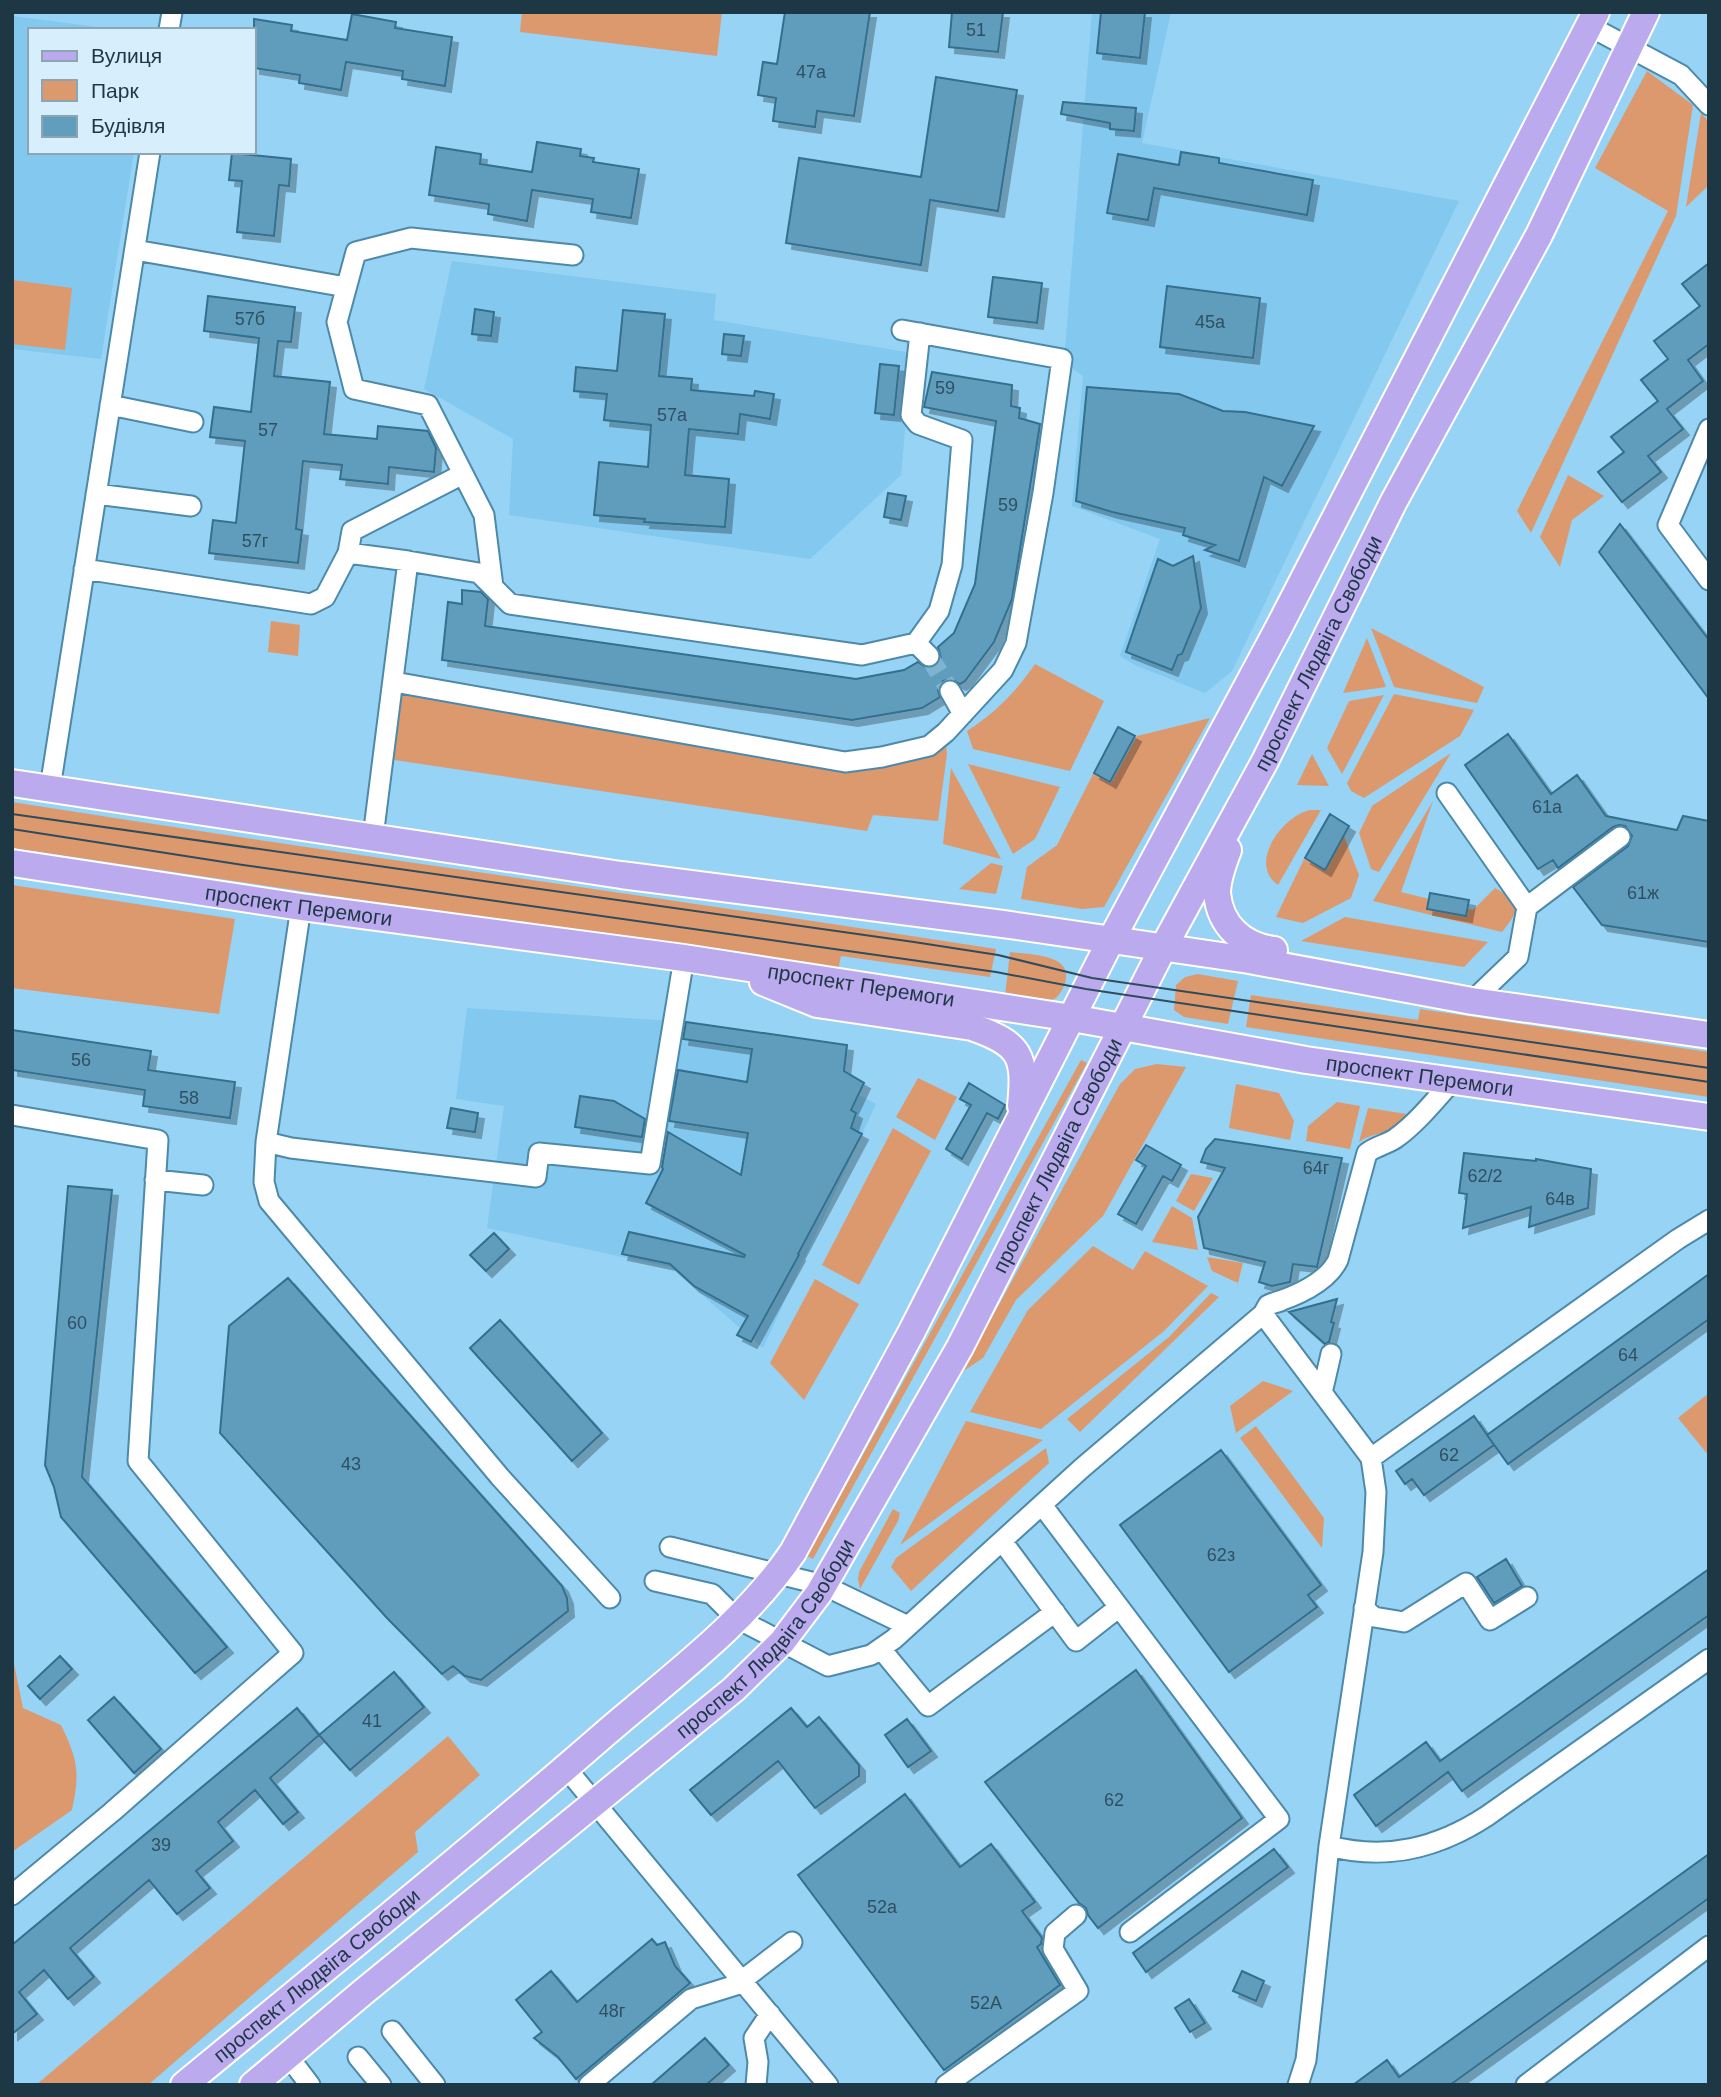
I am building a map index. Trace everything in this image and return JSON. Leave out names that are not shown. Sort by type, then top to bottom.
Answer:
[{"type":"main road","name":"проспект Людвіга Свободи","points":[[253,2085],[734,1689],[782,1642],[823,1586],[960,1347],[1163,948],[1247,794],[1393,503],[1539,235],[1646,12]]},
{"type":"main road","name":"проспект Людвіга Свободи","points":[[184,2085],[566,1768],[737,1618],[778,1575],[912,1331],[1111,940],[1278,629],[1593,19]]},
{"type":"main road","points":[[12,783],[647,879],[1249,960],[1472,1002],[1709,1035]]},
{"type":"main road","points":[[1247,794],[1224,860],[1217,891],[1220,909],[1240,940],[1269,950],[1454,984],[1472,1002]]},
{"type":"main road","name":"проспект Перемоги","points":[[12,863],[301,907],[684,958],[1072,1018],[1306,1060],[1709,1117]]},
{"type":"main road","points":[[719,965],[817,1004],[972,1027],[992,1034],[1015,1050],[1022,1063],[1024,1077],[1020,1120]]},
{"type":"street","points":[[1593,19],[1629,46],[1681,75],[1709,105]]},
{"type":"street","points":[[50,789],[80,570],[96,494],[150,154]]},
{"type":"street","points":[[493,587],[484,515],[428,405],[354,389],[337,322],[356,252],[411,238],[573,255]]},
{"type":"street","points":[[135,250],[346,287]]},
{"type":"street","points":[[348,553],[479,573],[510,604],[862,654],[922,650],[939,611],[952,565],[962,440],[918,424],[911,415],[911,332],[1062,359],[1044,494],[1016,643],[1003,670],[946,732],[929,746],[845,762],[394,682]]},
{"type":"street","points":[[110,405],[193,422]]},
{"type":"street","points":[[1709,429],[1668,525],[1709,580]]},
{"type":"street","points":[[80,570],[311,604],[325,597],[337,578],[348,553],[352,531],[463,474]]},
{"type":"street","points":[[96,494],[191,506]]},
{"type":"street","points":[[373,837],[408,561]]},
{"type":"street","points":[[950,691],[963,714]]},
{"type":"street","points":[[1447,793],[1528,907]]},
{"type":"street","points":[[1472,1002],[1518,957],[1528,907],[1620,837]]},
{"type":"street","points":[[301,907],[266,1142],[264,1182],[269,1201],[500,1477],[610,1598]]},
{"type":"street","points":[[266,1142],[303,1149],[536,1177],[539,1153],[650,1164],[684,958]]},
{"type":"street","points":[[655,1581],[712,1594],[737,1618],[828,1666],[862,1658],[881,1649],[1042,1505],[1263,1314],[1268,1305],[1289,1298],[1333,1271],[1367,1153],[1378,1144],[1394,1140],[1454,1079]]},
{"type":"street","points":[[12,1115],[158,1140],[138,1461],[293,1653],[112,1812],[12,1895]]},
{"type":"street","points":[[155,1180],[203,1185]]},
{"type":"street","points":[[1371,1458],[1688,1231],[1709,1220]]},
{"type":"street","points":[[1263,1314],[1371,1458],[1376,1492],[1373,1552],[1329,1846],[1306,2060],[1298,2085]]},
{"type":"street","points":[[1322,1393],[1331,1354]]},
{"type":"street","points":[[1042,1505],[1279,1819],[1130,1932]]},
{"type":"street","points":[[1002,1541],[1076,1641],[1118,1608]]},
{"type":"street","points":[[670,1548],[823,1586],[908,1626]]},
{"type":"street","points":[[1364,1608],[1374,1616],[1404,1622],[1466,1583],[1490,1620],[1527,1597]]},
{"type":"street","points":[[881,1649],[928,1706],[1055,1612]]},
{"type":"street","points":[[1329,1846],[1376,1852],[1413,1850],[1462,1831],[1709,1659]]},
{"type":"street","points":[[566,1768],[828,2085]]},
{"type":"street","points":[[946,2085],[1078,1991],[1053,1949],[1055,1933],[1076,1915]]},
{"type":"street","points":[[589,2085],[691,1999],[736,1985],[792,1942]]},
{"type":"street","points":[[1526,2085],[1709,1946]]},
{"type":"street","points":[[756,2085],[758,2062],[754,2038],[770,2014]]},
{"type":"street","points":[[392,2031],[435,2085]]},
{"type":"street","points":[[288,2056],[310,2085]]},
{"type":"street","points":[[358,2057],[381,2085]]},
{"type":"shaded area","points":[[1092,12],[1171,12],[1142,143],[1459,201],[1232,671],[1205,693],[1135,665],[1120,656],[1160,539],[1072,506],[1083,376],[1064,362]]},
{"type":"shaded area","points":[[12,16],[105,28],[28,28],[28,154],[134,154],[101,359],[12,349]]},
{"type":"shaded area","points":[[452,261],[716,294],[714,320],[912,353],[901,475],[810,559],[509,515],[513,439],[424,389]]},
{"type":"shaded area","points":[[467,1008],[673,1021],[845,1047],[838,1084],[876,1104],[763,1348],[670,1267],[487,1228],[504,1106],[456,1099]]},
{"type":"green space","points":[[522,12],[722,12],[717,56],[520,32]]},
{"type":"green space","points":[[1647,71],[1693,105],[1676,216],[1531,533],[1517,511],[1668,211],[1595,168]]},
{"type":"green space","points":[[1701,113],[1709,122],[1709,185],[1686,207]]},
{"type":"green space","points":[[12,280],[72,288],[65,350],[12,344]]},
{"type":"green space","points":[[1568,475],[1604,496],[1572,520],[1560,567],[1540,537]]},
{"type":"green space","points":[[271,621],[300,625],[298,656],[268,652]]},
{"type":"green space","points":[[1371,628],[1484,687],[1477,703],[1394,687]]},
{"type":"green space","points":[[1367,638],[1386,687],[1343,693]]},
{"type":"green space","points":[[1035,664],[1104,701],[1070,771],[973,749],[967,731],[1004,701]]},
{"type":"green space","points":[[397,691],[854,768],[902,763],[946,744],[938,821],[873,815],[867,831],[388,759]]},
{"type":"green space","points":[[1394,694],[1474,710],[1460,736],[1364,798],[1351,791],[1347,783]]},
{"type":"green space","points":[[1384,695],[1342,774],[1327,748],[1349,701]]},
{"type":"green space","points":[[1210,718],[1104,907],[1082,909],[1021,899],[1027,867],[1057,845],[1093,774],[1111,783],[1137,736]]},
{"type":"green space","points":[[1451,753],[1379,872],[1371,869],[1359,833],[1372,806]]},
{"type":"green space","points":[[1312,754],[1329,786],[1297,785]]},
{"type":"green space","points":[[968,764],[1060,787],[1035,839],[1013,854]]},
{"type":"green space","points":[[951,768],[1001,859],[943,844]]},
{"type":"green space","points":[[1433,801],[1401,892],[1473,910],[1495,888],[1510,898],[1515,907],[1512,918],[1502,932],[1373,901]]},
{"type":"green space","points":[[12,802],[996,949],[990,977],[841,956],[838,971],[12,848]]},
{"type":"green space","points":[[1310,810],[1321,810],[1278,885],[1269,876],[1267,853],[1272,842],[1289,821]]},
{"type":"green space","points":[[1344,836],[1359,875],[1351,898],[1303,923],[1276,917],[1304,859],[1325,870]]},
{"type":"green space","points":[[991,863],[1003,866],[996,894],[959,889]]},
{"type":"green space","points":[[12,885],[235,919],[219,1014],[12,988]]},
{"type":"green space","points":[[1345,917],[1488,942],[1464,967],[1301,941]]},
{"type":"green space","points":[[1010,952],[1039,955],[1064,967],[1064,986],[1058,995],[1044,1002],[1005,996]]},
{"type":"green space","points":[[1198,974],[1238,981],[1228,1024],[1184,1017],[1174,1010],[1176,985],[1185,977]]},
{"type":"green space","points":[[1251,995],[1418,1020],[1420,1009],[1709,1052],[1709,1097],[1246,1027]]},
{"type":"green space","points":[[1081,1060],[1087,1063],[813,1559],[807,1556]]},
{"type":"green space","points":[[1157,1064],[1186,1067],[1103,1216],[1016,1300],[983,1358],[962,1372],[1120,1084],[1135,1069]]},
{"type":"green space","points":[[918,1078],[957,1097],[935,1140],[896,1117]]},
{"type":"green space","points":[[1236,1084],[1279,1093],[1294,1121],[1290,1140],[1229,1128]]},
{"type":"green space","points":[[1337,1102],[1360,1106],[1350,1149],[1306,1141],[1308,1126]]},
{"type":"green space","points":[[1368,1108],[1407,1114],[1397,1127],[1359,1142]]},
{"type":"green space","points":[[893,1128],[931,1151],[859,1285],[822,1265]]},
{"type":"green space","points":[[1191,1174],[1213,1178],[1194,1211],[1176,1201]]},
{"type":"green space","points":[[1172,1206],[1192,1218],[1198,1250],[1152,1242]]},
{"type":"green space","points":[[1093,1246],[1133,1270],[1145,1251],[1208,1286],[1164,1331],[1041,1429],[970,1412],[1028,1310]]},
{"type":"green space","points":[[1207,1257],[1243,1263],[1238,1283],[1212,1271]]},
{"type":"green space","points":[[815,1279],[859,1304],[804,1400],[770,1363]]},
{"type":"green space","points":[[1211,1293],[1219,1297],[1080,1432],[1067,1419],[1169,1337]]},
{"type":"green space","points":[[1263,1381],[1293,1391],[1236,1433],[1230,1406]]},
{"type":"green space","points":[[1709,1393],[1709,1456],[1678,1418]]},
{"type":"green space","points":[[966,1421],[1043,1440],[900,1545]]},
{"type":"green space","points":[[1256,1426],[1324,1518],[1322,1548],[1240,1438]]},
{"type":"green space","points":[[1046,1448],[1049,1463],[911,1591],[891,1567],[896,1558]]},
{"type":"green space","points":[[893,1509],[900,1513],[898,1521],[860,1589],[859,1572]]},
{"type":"green space","points":[[12,1654],[23,1708],[61,1725],[74,1757],[77,1776],[72,1810],[12,1852]]},
{"type":"green space","points":[[448,1736],[480,1775],[415,1832],[418,1852],[148,2085],[36,2085]]},
{"type":"building","points":[[785,12],[870,12],[854,116],[817,111],[815,127],[773,121],[776,98],[758,95],[763,62],[777,64]]},
{"type":"building","points":[[952,12],[1003,12],[998,52],[949,47]]},
{"type":"building","points":[[1101,12],[1145,12],[1140,58],[1097,53]]},
{"type":"building","points":[[352,14],[396,22],[395,28],[452,37],[445,86],[402,79],[403,71],[346,62],[341,90],[299,83],[300,75],[256,68],[254,19],[292,25],[291,31],[347,40]]},
{"type":"building","points":[[936,77],[1017,90],[998,211],[930,200],[921,265],[786,243],[799,158],[921,177]]},
{"type":"building","points":[[1063,102],[1136,108],[1134,131],[1110,129],[1110,123],[1061,114]]},
{"type":"building","points":[[537,142],[581,149],[580,156],[594,158],[593,162],[639,169],[631,218],[591,212],[593,199],[532,190],[527,221],[488,214],[489,204],[429,195],[436,147],[481,154],[480,164],[532,172]]},
{"type":"building","points":[[1181,152],[1219,158],[1219,163],[1313,180],[1307,215],[1154,188],[1148,220],[1107,213],[1118,154],[1179,165]]},
{"type":"building","points":[[232,154],[291,159],[289,186],[279,185],[274,236],[237,232],[242,181],[229,180]]},
{"type":"building","points":[[1709,263],[1709,344],[1688,360],[1703,381],[1667,409],[1683,429],[1648,456],[1661,472],[1622,502],[1598,472],[1624,452],[1611,437],[1658,401],[1641,380],[1668,359],[1654,341],[1700,306],[1682,284]]},
{"type":"building","points":[[993,277],[1042,283],[1037,323],[988,317]]},
{"type":"building","points":[[1167,286],[1260,298],[1253,358],[1160,347]]},
{"type":"building","points":[[208,296],[295,307],[291,342],[278,341],[274,376],[330,382],[324,434],[377,439],[378,426],[428,431],[436,448],[434,472],[389,467],[388,484],[340,479],[342,465],[303,461],[296,529],[302,530],[298,563],[209,553],[213,520],[236,523],[245,441],[210,437],[214,407],[251,412],[259,338],[204,331]]},
{"type":"building","points":[[475,309],[494,312],[491,336],[472,334]]},
{"type":"building","points":[[623,310],[665,314],[659,376],[692,379],[691,390],[754,396],[755,391],[774,394],[770,419],[740,414],[738,434],[689,429],[685,475],[729,479],[725,527],[644,522],[645,519],[594,515],[599,462],[648,467],[651,425],[604,420],[607,394],[574,391],[576,367],[617,371]]},
{"type":"building","points":[[724,334],[744,336],[741,356],[722,354]]},
{"type":"building","points":[[880,364],[899,366],[894,415],[875,413]]},
{"type":"building","points":[[932,372],[1012,385],[1011,406],[1020,408],[1019,418],[1040,424],[1012,599],[994,642],[965,681],[960,684],[951,679],[943,681],[938,690],[940,697],[922,708],[852,720],[442,660],[448,602],[462,604],[462,590],[481,592],[488,599],[485,626],[856,679],[904,670],[918,662],[927,668],[937,665],[941,658],[938,647],[954,633],[975,584],[996,421],[924,407]]},
{"type":"building","points":[[1087,387],[1179,394],[1223,411],[1245,412],[1314,426],[1282,486],[1264,477],[1239,561],[1205,550],[1215,545],[1183,535],[1185,528],[1076,501]]},
{"type":"building","points":[[888,493],[906,496],[901,520],[884,517]]},
{"type":"building","points":[[1620,524],[1709,640],[1709,699],[1599,552]]},
{"type":"building","points":[[1193,556],[1201,608],[1182,654],[1178,655],[1172,670],[1126,652],[1158,559],[1173,566]]},
{"type":"building","points":[[1118,727],[1135,736],[1110,782],[1094,773]]},
{"type":"building","points":[[1508,734],[1551,794],[1577,775],[1606,816],[1677,830],[1683,816],[1709,821],[1709,942],[1602,925],[1573,887],[1628,846],[1632,836],[1625,826],[1613,827],[1558,868],[1553,860],[1538,869],[1465,765]]},
{"type":"building","points":[[1330,814],[1349,826],[1325,870],[1305,858]]},
{"type":"building","points":[[1430,893],[1469,900],[1466,916],[1427,909]]},
{"type":"building","points":[[686,1022],[847,1045],[844,1071],[864,1083],[851,1110],[856,1113],[851,1128],[862,1134],[751,1342],[737,1335],[748,1316],[694,1286],[670,1264],[622,1254],[629,1232],[744,1257],[745,1255],[646,1203],[663,1169],[668,1132],[741,1175],[748,1133],[669,1121],[678,1070],[747,1082],[752,1049],[683,1039]]},
{"type":"building","points":[[12,1030],[151,1051],[148,1070],[235,1082],[230,1118],[143,1106],[145,1090],[12,1070]]},
{"type":"building","points":[[969,1083],[1005,1105],[998,1119],[987,1113],[962,1159],[946,1149],[971,1105],[960,1099]]},
{"type":"building","points":[[580,1096],[614,1101],[645,1119],[642,1137],[575,1127]]},
{"type":"building","points":[[451,1108],[478,1113],[475,1132],[447,1128]]},
{"type":"building","points":[[1215,1139],[1342,1158],[1317,1267],[1293,1264],[1290,1282],[1272,1286],[1259,1282],[1265,1262],[1204,1248],[1198,1217],[1225,1168],[1201,1162],[1206,1149]]},
{"type":"building","points":[[1146,1145],[1181,1165],[1172,1181],[1163,1176],[1136,1224],[1118,1214],[1146,1166],[1136,1160]]},
{"type":"building","points":[[1464,1153],[1536,1159],[1591,1169],[1588,1208],[1529,1227],[1531,1207],[1463,1228],[1467,1194],[1459,1193]]},
{"type":"building","points":[[68,1186],[112,1190],[82,1477],[227,1647],[195,1673],[61,1517],[54,1487],[45,1465]]},
{"type":"building","points":[[494,1233],[509,1249],[486,1271],[470,1255]]},
{"type":"building","points":[[1709,1274],[1709,1319],[1508,1464],[1487,1435]]},
{"type":"building","points":[[288,1278],[562,1586],[568,1611],[481,1680],[465,1676],[453,1666],[442,1674],[387,1618],[220,1433],[229,1326]]},
{"type":"building","points":[[1337,1299],[1329,1342],[1325,1344],[1289,1312]]},
{"type":"building","points":[[500,1320],[602,1433],[572,1461],[470,1348]]},
{"type":"building","points":[[1474,1416],[1494,1445],[1424,1495],[1412,1479],[1405,1484],[1396,1471]]},
{"type":"building","points":[[1221,1450],[1321,1585],[1308,1595],[1317,1607],[1229,1672],[1120,1525]]},
{"type":"building","points":[[1506,1559],[1522,1586],[1494,1603],[1477,1577]]},
{"type":"building","points":[[1709,1569],[1709,1615],[1462,1791],[1448,1772],[1376,1826],[1354,1795],[1426,1742],[1440,1761]]},
{"type":"building","points":[[60,1656],[72,1669],[40,1699],[28,1686]]},
{"type":"building","points":[[1136,1670],[1242,1818],[1098,1928],[1086,1908],[1079,1903],[985,1782]]},
{"type":"building","points":[[394,1672],[424,1707],[350,1770],[319,1735]]},
{"type":"building","points":[[114,1697],[161,1749],[134,1773],[88,1720]]},
{"type":"building","points":[[297,1708],[319,1735],[270,1778],[298,1812],[283,1824],[255,1790],[218,1822],[233,1841],[196,1871],[210,1888],[177,1914],[149,1880],[70,1948],[94,1977],[68,1999],[44,1970],[19,1992],[37,2014],[12,2034],[12,1945]]},
{"type":"building","points":[[791,1708],[807,1727],[819,1717],[859,1765],[859,1776],[815,1808],[778,1761],[711,1815],[690,1790]]},
{"type":"building","points":[[907,1719],[931,1751],[908,1767],[885,1735]]},
{"type":"building","points":[[905,1794],[960,1867],[991,1844],[1035,1902],[1022,1911],[1042,1938],[1037,1947],[1060,1985],[944,2070],[798,1875]]},
{"type":"building","points":[[1274,1849],[1288,1867],[1146,1972],[1133,1953]]},
{"type":"building","points":[[1709,1854],[1709,1898],[1450,2085],[1353,2085],[1387,2060],[1399,2077]]},
{"type":"building","points":[[652,1939],[657,1945],[665,1942],[675,1966],[690,1983],[576,2079],[558,2057],[534,2038],[542,2032],[516,2000],[551,1971],[577,2002]]},
{"type":"building","points":[[1242,1971],[1264,1981],[1256,2001],[1233,1991]]},
{"type":"building","points":[[1189,1999],[1205,2023],[1190,2032],[1175,2008]]},
{"type":"building","points":[[705,2038],[729,2065],[706,2085],[651,2085]]},
{"type":"tunnel","points":[[929,656],[950,691]]},
{"type":"tram line","points":[[12,814],[914,942],[998,955],[1092,978],[1709,1068]]},
{"type":"tram line","points":[[12,829],[243,865],[996,972],[1086,989],[1709,1082]]}]
